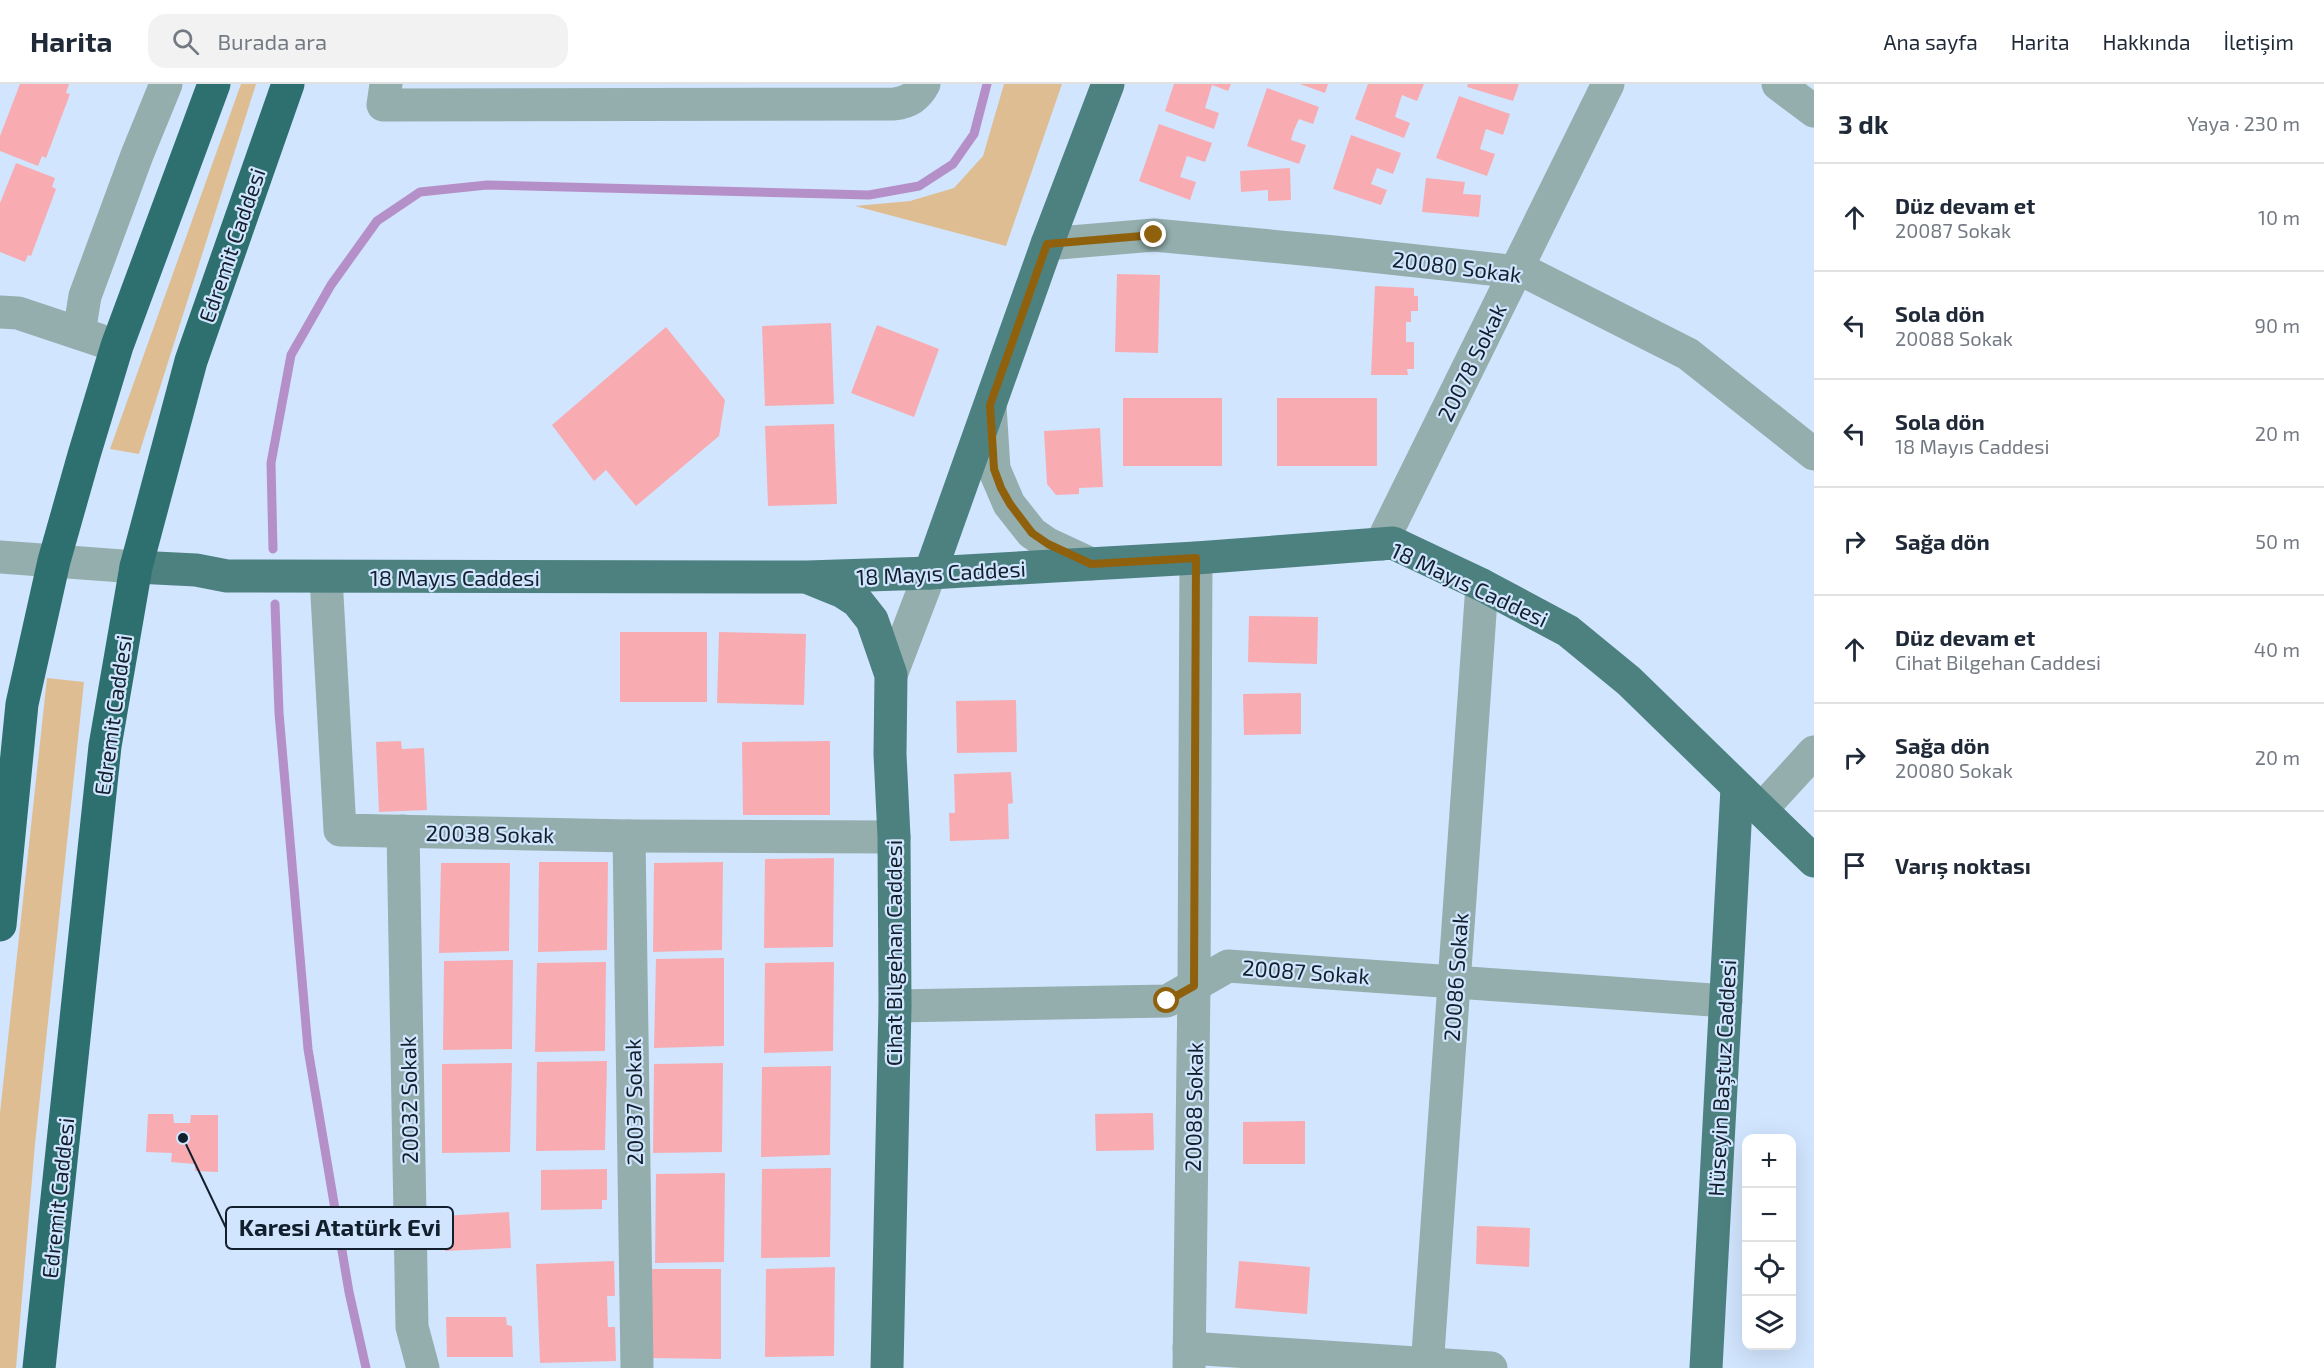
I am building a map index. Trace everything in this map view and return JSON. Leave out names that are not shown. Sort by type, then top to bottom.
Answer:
[{"type":"highway","points":[[0,925],[22,704],[54,561],[117,346],[214,84]]},
{"type":"highway","name":"Edremit Caddesi","points":[[39,1368],[105,746],[135,567],[191,362],[288,84]]},
{"type":"main road","points":[[930,573],[1047,244],[1108,84]]},
{"type":"main road","name":"18 Mayıs Caddesi","points":[[135,567],[196,570],[227,576],[807,577],[930,573],[1196,558],[1393,543],[1482,585],[1568,631],[1629,681],[1814,861]]},
{"type":"main road","name":"Cihat Bilgehan Caddesi","points":[[807,577],[843,592],[857,602],[872,620],[891,675],[890,754],[894,837],[895,1006],[886,1368]]},
{"type":"main road","name":"Hüseyin Baştuz Caddesi","points":[[1706,1368],[1737,788]]},
{"type":"street","points":[[79,333],[85,296],[166,84]]},
{"type":"street","points":[[386,84],[383,105],[894,104],[914,98],[924,84]]},
{"type":"street","name":"20078 Sokak","points":[[1381,544],[1608,84]]},
{"type":"street","points":[[1778,84],[1814,111]]},
{"type":"street","name":"20080 Sokak","points":[[1047,244],[1154,235],[1527,273],[1688,354],[1814,454]]},
{"type":"street","points":[[0,312],[18,313],[117,346]]},
{"type":"street","points":[[990,405],[994,469],[1010,504],[1032,533],[1048,544],[1091,564]]},
{"type":"street","points":[[0,557],[135,567]]},
{"type":"street","name":"20088 Sokak","points":[[1189,1358],[1196,558]]},
{"type":"street","points":[[891,675],[930,573]]},
{"type":"street","name":"20038 Sokak","points":[[326,577],[340,830],[629,836],[894,837]]},
{"type":"street","name":"20086 Sokak","points":[[1427,1366],[1482,585]]},
{"type":"street","points":[[1761,810],[1814,752]]},
{"type":"street","name":"20032 Sokak","points":[[403,831],[412,1327],[423,1368]]},
{"type":"street","name":"20037 Sokak","points":[[629,836],[637,1368]]},
{"type":"street","name":"20087 Sokak","points":[[895,1006],[1167,1001],[1228,966],[1725,1001]]},
{"type":"street","points":[[1189,1358],[1491,1368]]},
{"type":"shaded area","points":[[241,84],[256,84],[139,454],[110,449]]},
{"type":"shaded area","points":[[1004,84],[1062,84],[1006,246],[855,206],[910,201],[954,188],[983,156]]},
{"type":"shaded area","points":[[47,678],[84,682],[35,1144],[16,1368],[0,1368],[0,1113]]},
{"type":"building","points":[[20,84],[69,84],[66,93],[70,94],[46,158],[42,156],[38,166],[0,151],[0,136]]},
{"type":"building","points":[[1174,84],[1231,84],[1228,91],[1212,85],[1205,108],[1219,113],[1214,129],[1165,111]]},
{"type":"building","points":[[1300,84],[1328,84],[1325,93]]},
{"type":"building","points":[[1368,84],[1424,84],[1417,101],[1402,95],[1395,117],[1410,123],[1404,138],[1355,119]]},
{"type":"building","points":[[1468,84],[1519,84],[1513,101],[1467,87]]},
{"type":"building","points":[[1267,88],[1319,107],[1313,124],[1299,119],[1294,130],[1291,140],[1306,145],[1299,164],[1247,146]]},
{"type":"building","points":[[1459,96],[1510,114],[1503,135],[1486,129],[1480,149],[1495,154],[1487,176],[1436,158]]},
{"type":"building","points":[[1159,124],[1212,143],[1205,162],[1187,156],[1180,177],[1196,182],[1190,200],[1139,181]]},
{"type":"building","points":[[1351,135],[1401,153],[1393,174],[1377,168],[1371,184],[1387,190],[1381,205],[1333,189]]},
{"type":"building","points":[[16,163],[55,178],[52,187],[56,189],[31,256],[28,255],[25,262],[0,252],[0,203]]},
{"type":"building","points":[[1290,168],[1291,200],[1268,201],[1268,190],[1241,192],[1240,171]]},
{"type":"building","points":[[1426,178],[1465,182],[1463,194],[1481,195],[1479,217],[1422,212]]},
{"type":"building","points":[[1117,274],[1160,275],[1158,353],[1115,352]]},
{"type":"building","points":[[1375,286],[1414,288],[1414,296],[1418,296],[1418,311],[1411,311],[1411,322],[1406,322],[1406,342],[1414,342],[1414,369],[1407,369],[1408,375],[1371,375]]},
{"type":"building","points":[[831,323],[834,404],[765,406],[762,326]]},
{"type":"building","points":[[877,325],[939,349],[914,417],[851,393]]},
{"type":"building","points":[[666,327],[725,400],[719,436],[636,506],[606,470],[594,481],[552,425]]},
{"type":"building","points":[[1123,398],[1222,398],[1222,466],[1123,466]]},
{"type":"building","points":[[1277,398],[1377,398],[1377,466],[1277,466]]},
{"type":"building","points":[[834,424],[837,504],[768,506],[765,426]]},
{"type":"building","points":[[1100,428],[1103,487],[1079,488],[1079,494],[1056,495],[1047,484],[1044,431]]},
{"type":"building","points":[[1249,616],[1318,617],[1317,664],[1248,662]]},
{"type":"building","points":[[620,632],[707,632],[707,702],[620,702]]},
{"type":"building","points":[[719,632],[806,634],[804,705],[717,703]]},
{"type":"building","points":[[1301,693],[1301,734],[1244,735],[1243,694]]},
{"type":"building","points":[[1016,700],[1017,752],[957,753],[956,701]]},
{"type":"building","points":[[401,741],[402,749],[424,748],[427,810],[379,812],[376,742]]},
{"type":"building","points":[[830,741],[830,815],[743,815],[742,742]]},
{"type":"building","points":[[1011,772],[1013,803],[1008,804],[1009,839],[950,841],[949,813],[955,813],[954,774]]},
{"type":"building","points":[[834,858],[833,947],[764,948],[765,859]]},
{"type":"building","points":[[539,862],[608,862],[607,950],[538,952]]},
{"type":"building","points":[[723,862],[722,950],[653,952],[654,863]]},
{"type":"building","points":[[441,863],[510,863],[509,951],[439,953]]},
{"type":"building","points":[[724,958],[724,1046],[654,1048],[656,959]]},
{"type":"building","points":[[513,960],[512,1049],[443,1050],[444,961]]},
{"type":"building","points":[[606,962],[605,1051],[535,1052],[537,963]]},
{"type":"building","points":[[834,962],[833,1051],[764,1053],[765,963]]},
{"type":"building","points":[[607,1061],[605,1150],[536,1151],[537,1062]]},
{"type":"building","points":[[512,1063],[510,1152],[442,1153],[442,1064]]},
{"type":"building","points":[[723,1063],[722,1152],[653,1153],[654,1064]]},
{"type":"building","points":[[831,1066],[830,1155],[761,1157],[762,1067]]},
{"type":"building","points":[[1153,1113],[1154,1150],[1096,1151],[1095,1114]]},
{"type":"building","points":[[148,1114],[173,1114],[174,1123],[190,1123],[191,1115],[218,1115],[218,1172],[195,1171],[195,1164],[171,1162],[172,1153],[146,1152]]},
{"type":"building","points":[[1305,1121],[1305,1164],[1243,1164],[1243,1122]]},
{"type":"building","points":[[831,1168],[830,1257],[761,1258],[762,1169]]},
{"type":"building","points":[[607,1169],[607,1200],[602,1200],[602,1209],[541,1210],[541,1170]]},
{"type":"building","points":[[725,1173],[724,1262],[655,1263],[656,1174]]},
{"type":"building","points":[[509,1212],[511,1248],[445,1251],[443,1216]]},
{"type":"building","points":[[1477,1226],[1530,1228],[1529,1267],[1476,1264]]},
{"type":"building","points":[[614,1261],[615,1296],[607,1296],[608,1327],[615,1327],[616,1361],[540,1363],[536,1264]]},
{"type":"building","points":[[1239,1261],[1310,1267],[1307,1314],[1235,1308]]},
{"type":"building","points":[[835,1267],[834,1356],[765,1357],[766,1269]]},
{"type":"building","points":[[651,1269],[721,1269],[721,1359],[651,1358]]},
{"type":"building","points":[[446,1317],[506,1317],[507,1325],[512,1326],[513,1357],[447,1357]]},
{"type":"waterway","points":[[273,549],[271,463],[291,355],[331,285],[377,221],[420,192],[487,185],[869,195],[919,186],[953,164],[974,134],[987,84]]},
{"type":"waterway","points":[[275,604],[279,713],[308,1049],[349,1292],[366,1368]]},
{"type":"place","name":"Karesi Atatürk Evi","points":[[183,1138]]},
{"type":"route","points":[[1154,235],[1047,244],[990,405],[994,469],[1010,504],[1032,533],[1048,544],[1091,564],[1196,558],[1194,986],[1167,1001]]}]
